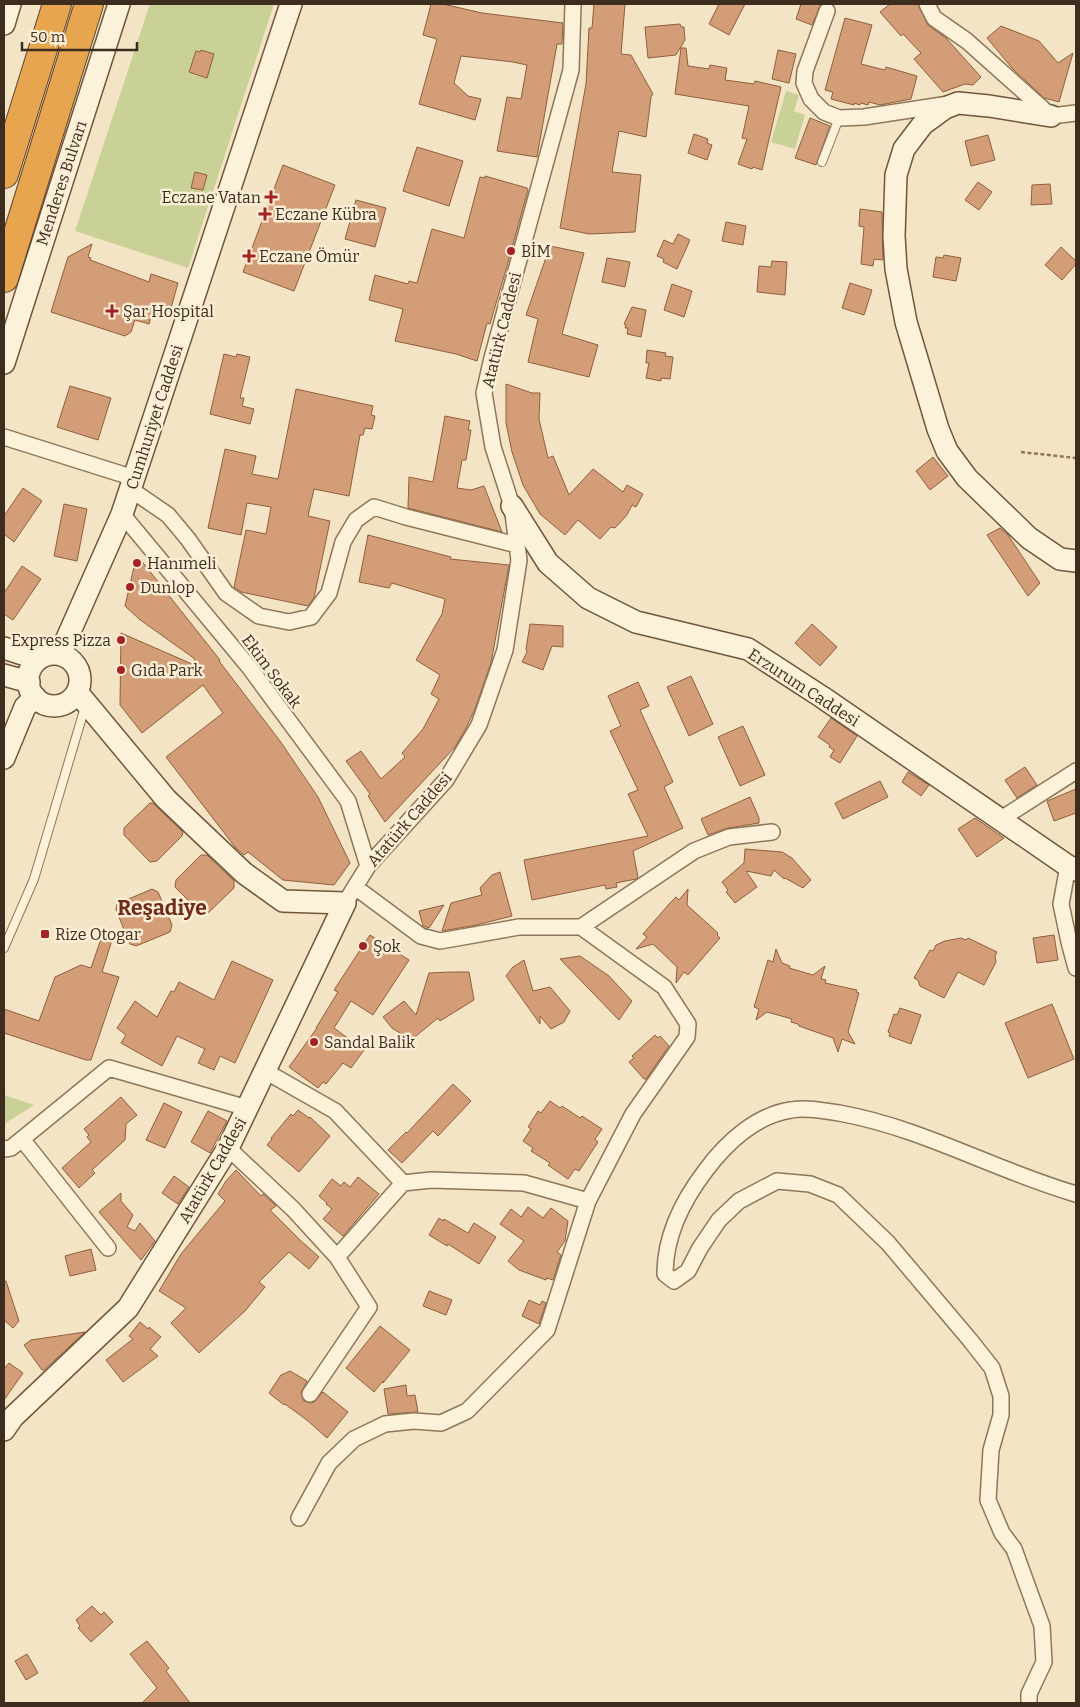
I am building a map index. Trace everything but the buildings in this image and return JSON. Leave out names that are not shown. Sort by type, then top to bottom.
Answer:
[{"type":"highway","points":[[4,174],[57,4]]},
{"type":"highway","points":[[4,278],[89,4]]},
{"type":"street","points":[[4,24],[10,4]]},
{"type":"street","name":"Menderes Bulvarı","points":[[4,363],[119,4]]},
{"type":"street","name":"Cumhuriyet Caddesi","points":[[60,654],[122,514],[291,4]]},
{"type":"street","name":"Atatürk Caddesi","points":[[4,1430],[14,1417],[128,1308],[228,1148],[350,895],[368,866],[446,780],[479,725],[505,650],[519,560],[512,506],[493,447],[484,393],[572,70],[573,4]]},
{"type":"street","points":[[927,4],[934,18],[967,41],[1051,116]]},
{"type":"street","points":[[827,11],[804,71],[804,84],[811,99],[824,112],[839,118],[864,117],[958,103],[1051,116],[1076,113]]},
{"type":"street","points":[[958,103],[945,108],[923,124],[904,149],[896,175],[894,236],[906,322],[946,450],[967,478],[1029,538],[1060,559],[1076,562]]},
{"type":"street","points":[[4,437],[132,483],[168,515],[226,593],[259,616],[289,622],[311,616],[329,593],[343,542],[356,520],[374,507],[517,545]]},
{"type":"street","name":"Erzurum Caddesi","points":[[512,506],[548,563],[588,598],[636,622],[748,650],[822,697],[1072,868]]},
{"type":"street","name":"Ekim Sokak","points":[[122,514],[249,667],[348,801],[368,866]]},
{"type":"street","points":[[4,648],[38,660]]},
{"type":"street","points":[[82,698],[72,698],[65,703],[57,705],[41,702],[32,689],[29,673],[32,666],[38,660],[52,654],[60,654],[67,657],[78,669],[82,698],[166,799],[244,873],[283,901],[350,895],[421,936],[440,941],[519,927],[581,927],[694,851],[729,837],[772,832]]},
{"type":"street","points":[[4,674],[32,689]]},
{"type":"street","points":[[4,758],[32,689]]},
{"type":"street","points":[[1001,819],[1076,771]]},
{"type":"street","points":[[1072,868],[1061,904],[1076,968]]},
{"type":"street","points":[[299,1518],[329,1463],[354,1439],[385,1424],[414,1421],[440,1423],[467,1411],[547,1330],[588,1201],[633,1114],[687,1037],[688,1024],[664,986],[581,927]]},
{"type":"street","points":[[4,1149],[11,1148],[108,1068],[247,1108]]},
{"type":"street","points":[[265,1071],[335,1111],[404,1183]]},
{"type":"street","points":[[1029,1703],[1029,1694],[1044,1662],[1042,1626],[1014,1549],[1002,1533],[988,1500],[991,1450],[1001,1416],[1001,1396],[992,1368],[970,1340],[888,1243],[838,1195],[810,1184],[777,1181],[739,1201],[719,1220],[700,1248],[688,1271],[674,1281],[665,1274],[665,1258],[670,1237],[689,1192],[715,1158],[747,1128],[769,1116],[789,1110],[808,1108],[863,1118],[930,1138],[1041,1184],[1076,1194]]},
{"type":"street","points":[[22,1139],[108,1248]]},
{"type":"street","points":[[228,1148],[293,1209],[336,1257],[369,1308],[310,1394]]},
{"type":"street","points":[[336,1257],[404,1183],[430,1180],[524,1183],[588,1201]]},
{"type":"lane","points":[[822,162],[839,118]]},
{"type":"lane","points":[[4,948],[34,879],[82,698]]},
{"type":"path","points":[[1021,452],[1076,458]]},
{"type":"green space","points":[[150,4],[274,4],[188,268],[75,231]]},
{"type":"green space","points":[[786,91],[799,95],[794,111],[805,115],[795,149],[771,142]]},
{"type":"green space","points":[[4,1095],[34,1105],[4,1124]]},
{"type":"place","name":"Eczane Vatan","points":[[271,197]]},
{"type":"place","name":"Eczane Kübra","points":[[265,214]]},
{"type":"place","name":"BİM","points":[[511,251]]},
{"type":"place","name":"Eczane Ömür","points":[[249,256]]},
{"type":"place","name":"Şar Hospital","points":[[112,311]]},
{"type":"place","name":"Hanımeli","points":[[137,563]]},
{"type":"place","name":"Dunlop","points":[[130,587]]},
{"type":"place","name":"Express Pizza","points":[[121,640]]},
{"type":"place","name":"Gıda Park","points":[[121,670]]},
{"type":"place","name":"Rize Otogar","points":[[45,934]]},
{"type":"place","name":"Şok","points":[[363,946]]},
{"type":"place","name":"Sandal Balik","points":[[314,1042]]},
{"type":"district","name":"Reşadiye","points":[[162,908]]}]
